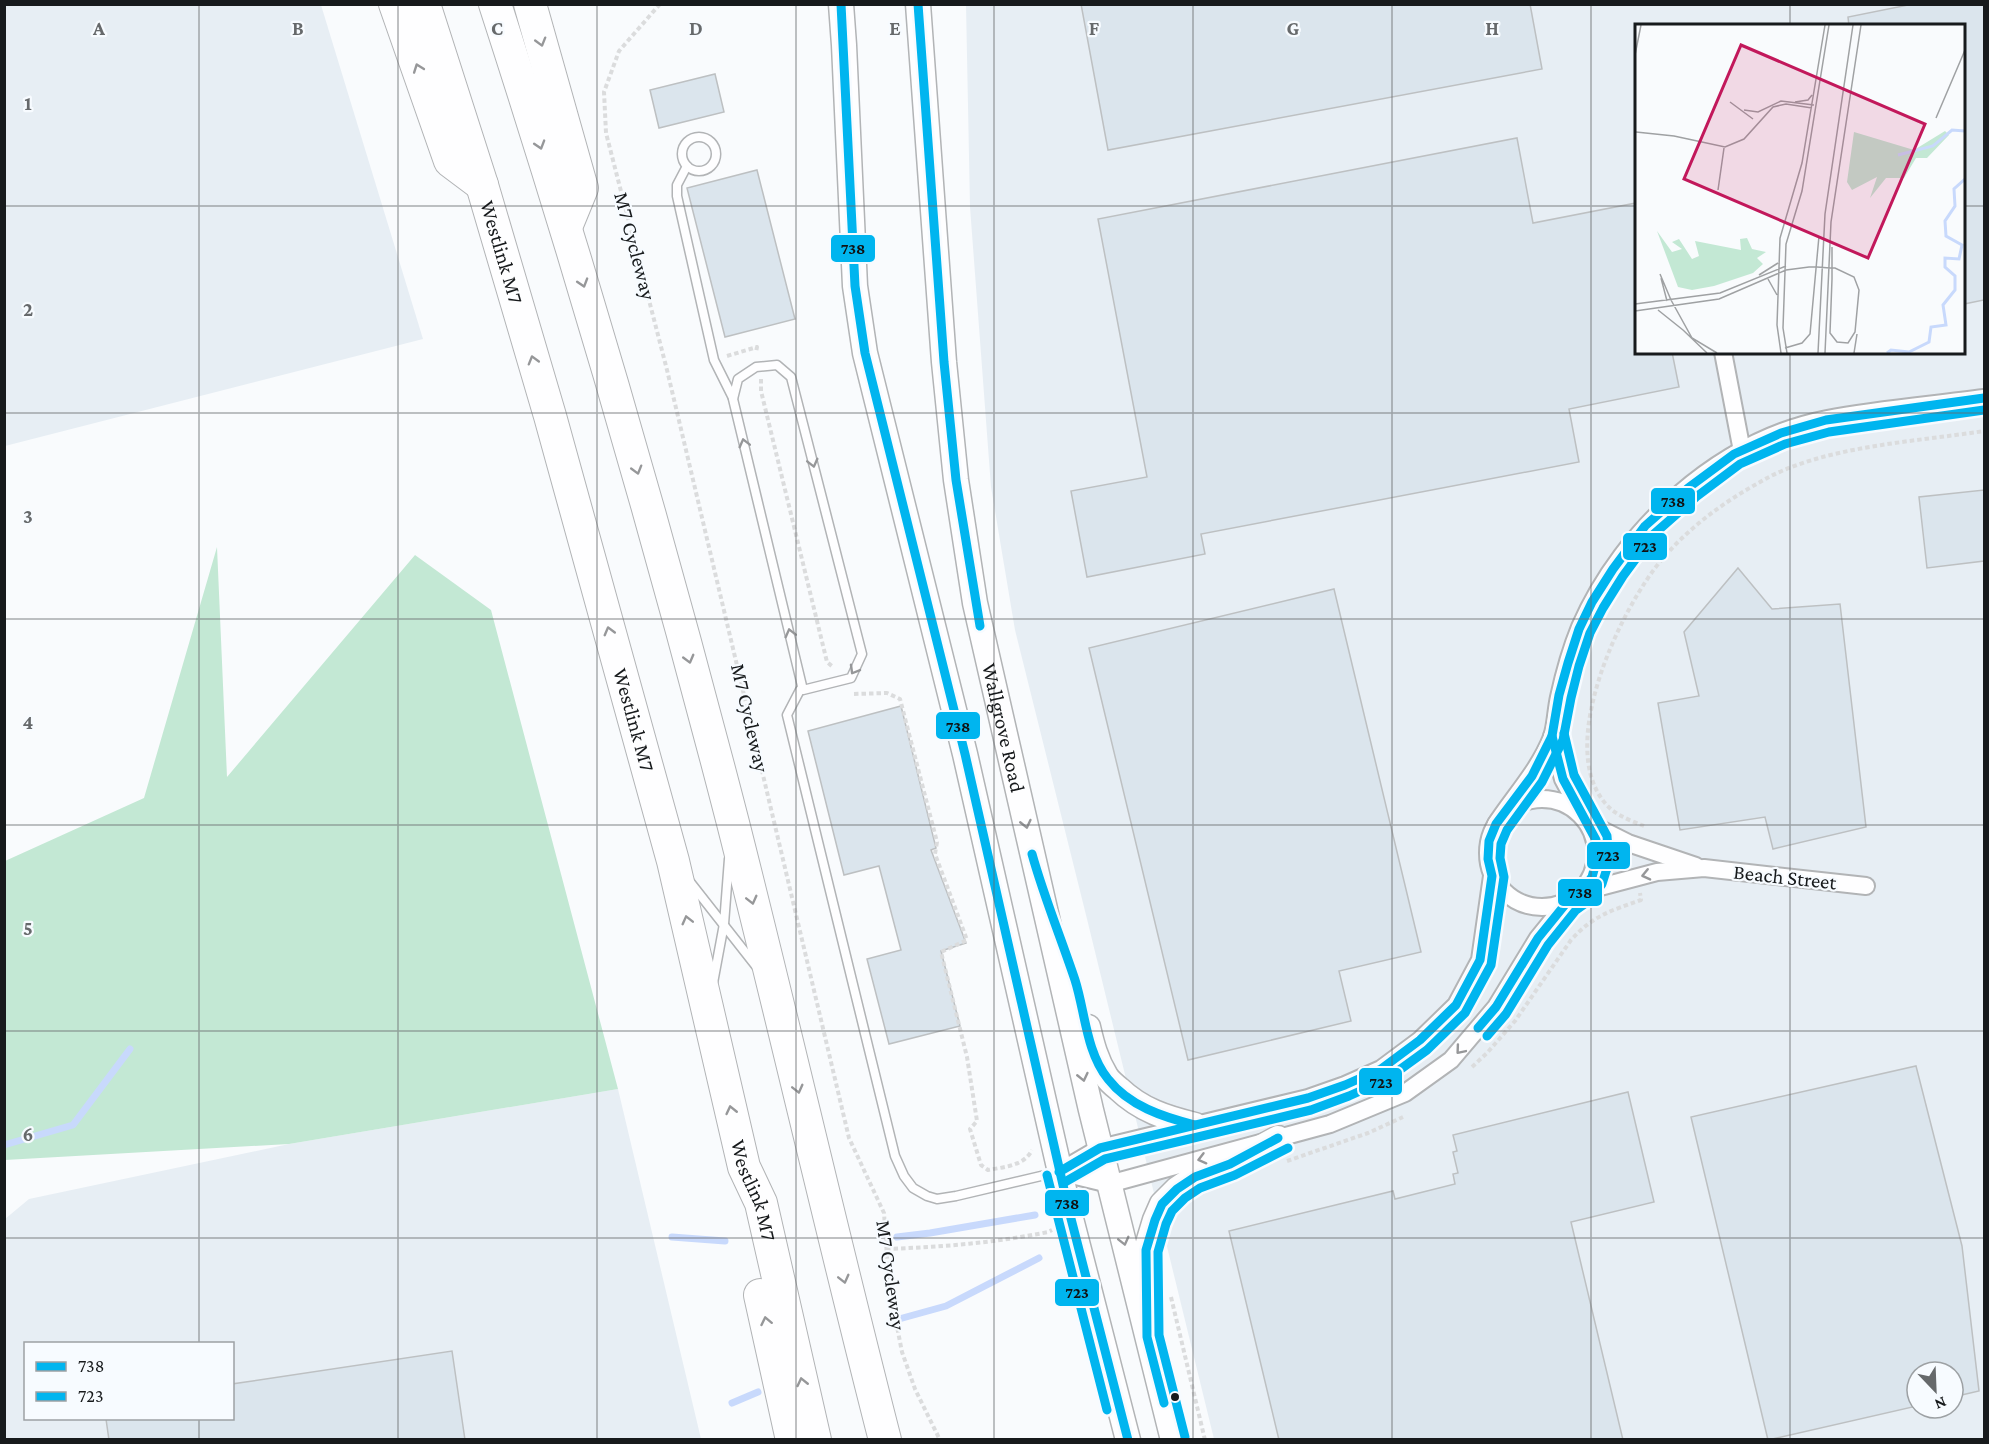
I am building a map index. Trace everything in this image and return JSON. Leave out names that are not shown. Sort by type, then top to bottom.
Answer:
[{"type":"highway","points":[[495,4],[537,84]]},
{"type":"highway","points":[[530,4],[537,84],[566,227],[627,434],[733,823],[885,1440]]},
{"type":"highway","name":"Westlink M7","points":[[411,10],[447,113],[482,185],[550,416],[673,861],[744,1167],[761,1203],[815,1440]]},
{"type":"highway","points":[[744,1167],[741,1209],[792,1440]]},
{"type":"main road","name":"Wallgrove Road","points":[[841,4],[855,286],[865,353],[965,754],[1059,1172],[1128,1440]]},
{"type":"main road","name":"Wallgrove Road","points":[[918,4],[944,362],[956,480],[975,603],[1100,1148],[1173,1440]]},
{"type":"main road","points":[[1038,877],[1080,996],[1096,1057],[1107,1079],[1131,1100],[1151,1112],[1195,1125]]},
{"type":"main road","points":[[1147,1337],[1146,1250],[1162,1204],[1177,1189],[1195,1177],[1230,1164],[1278,1138]]},
{"type":"street","points":[[1723,354],[1742,450]]},
{"type":"street","points":[[1574,897],[1551,907],[1534,907],[1517,902],[1502,891],[1492,876],[1488,859],[1489,841],[1496,824],[1532,776],[1552,736],[1559,695],[1579,629],[1592,602],[1613,569],[1646,526],[1688,488],[1742,450],[1781,433],[1826,420],[1984,398]]},
{"type":"street","points":[[1059,1172],[1109,1185],[1330,1124],[1405,1093],[1451,1060],[1496,1007],[1538,938],[1592,877],[1597,859],[1596,840],[1563,778],[1552,736]]},
{"type":"street","points":[[1496,824],[1506,812],[1521,803],[1537,799],[1553,800],[1569,805],[1585,819]]},
{"type":"street","name":"Beach Street","points":[[1585,819],[1628,843],[1704,868]]},
{"type":"street","name":"Beach Street","points":[[1574,897],[1657,872],[1704,868],[1866,886]]},
{"type":"street","points":[[1059,1172],[1100,1148],[1308,1098],[1381,1069],[1420,1040],[1456,1005],[1480,960],[1492,876]]},
{"type":"lane","points":[[698,136],[709,140],[715,149],[712,165],[697,171],[687,166],[682,156],[687,141],[698,136]]},
{"type":"lane","points":[[687,166],[676,190],[714,360],[733,399],[803,690]]},
{"type":"lane","points":[[733,399],[738,379],[756,367],[777,365],[791,377],[862,654],[851,678],[800,690],[787,715],[895,1156],[904,1176],[913,1188],[938,1199],[1059,1172]]},
{"type":"lane","points":[[709,1010],[724,924],[733,823]]},
{"type":"lane","points":[[673,861],[773,987]]},
{"type":"path","name":"M7 Cycleway","points":[[660,4],[619,51],[604,92],[606,133],[667,370],[849,1138],[884,1213],[891,1302],[902,1352],[915,1389],[940,1440]]},
{"type":"path","points":[[714,360],[757,346],[754,360],[762,381],[761,391],[828,662],[834,668],[841,696],[865,692],[887,693],[900,699],[937,842],[935,854],[967,940],[941,952],[968,1057],[977,1121],[970,1129],[981,1165],[988,1170],[1009,1166],[1028,1158],[1034,1147]]},
{"type":"path","points":[[1648,833],[1646,827],[1612,810],[1600,795],[1593,780],[1587,735],[1591,705],[1617,631],[1662,558],[1708,515],[1761,481],[1804,463],[1867,447],[1984,431]]},
{"type":"path","points":[[1470,1069],[1503,1036],[1582,927],[1602,913],[1641,900]]},
{"type":"path","points":[[1278,1164],[1368,1133],[1410,1113]]},
{"type":"path","points":[[886,1249],[957,1246],[1048,1233],[1053,1228]]},
{"type":"path","points":[[1170,1296],[1205,1440]]},
{"type":"shaded area","points":[[5,4],[321,5],[423,339],[5,446]]},
{"type":"shaded area","points":[[966,5],[1984,5],[1984,1439],[1214,1439],[1015,630],[991,487],[970,207]]},
{"type":"shaded area","points":[[618,1089],[701,1439],[5,1440],[5,1219],[29,1199],[289,1144]]},
{"type":"green space","points":[[217,547],[227,777],[415,555],[491,610],[618,1089],[289,1144],[5,1160],[5,861],[144,798]]},
{"type":"building","points":[[1081,4],[1530,4],[1542,69],[1108,150]]},
{"type":"building","points":[[1913,4],[1984,4],[1984,300],[1965,304],[1965,24],[1849,24],[1848,17]]},
{"type":"building","points":[[715,74],[724,112],[659,128],[650,90]]},
{"type":"building","points":[[1517,138],[1533,223],[1635,203],[1635,354],[1672,354],[1679,387],[1569,409],[1579,462],[1201,534],[1205,554],[1087,577],[1071,491],[1147,477],[1098,219]]},
{"type":"building","points":[[757,170],[795,319],[725,337],[687,188]]},
{"type":"building","points":[[1984,490],[1984,561],[1927,568],[1919,497]]},
{"type":"building","points":[[1738,568],[1772,609],[1840,604],[1866,827],[1773,849],[1765,817],[1680,830],[1658,703],[1699,696],[1684,632]]},
{"type":"building","points":[[1334,589],[1421,952],[1339,971],[1351,1021],[1188,1060],[1089,648]]},
{"type":"building","points":[[901,706],[936,848],[931,850],[966,943],[941,951],[960,1026],[889,1044],[867,959],[901,950],[879,866],[844,875],[808,731]]},
{"type":"building","points":[[1916,1066],[1962,1246],[1979,1391],[1965,1394],[1965,1360],[1905,1360],[1905,1409],[1768,1440],[1691,1117]]},
{"type":"building","points":[[1628,1092],[1654,1202],[1571,1222],[1623,1440],[1279,1440],[1229,1231],[1393,1191],[1395,1199],[1455,1184],[1453,1174],[1458,1173],[1453,1152],[1457,1151],[1453,1135]]},
{"type":"building","points":[[452,1351],[465,1440],[109,1440],[106,1420],[234,1420],[234,1384]]},
{"type":"waterway","points":[[4,1145],[73,1125],[130,1049]]},
{"type":"waterway","points":[[897,1237],[1035,1215]]},
{"type":"waterway","points":[[672,1237],[725,1241]]},
{"type":"waterway","points":[[899,1319],[946,1306],[1039,1258]]},
{"type":"waterway","points":[[732,1403],[758,1392]]},
{"type":"transit line","name":"738","points":[[841,4],[855,286],[865,353],[965,754],[1068,1207],[1128,1440]]},
{"type":"transit line","name":"738","points":[[918,4],[944,362],[956,480],[980,626]]},
{"type":"transit line","name":"738","points":[[1059,1172],[1100,1148],[1308,1098],[1345,1085],[1381,1069],[1420,1040],[1456,1005],[1480,960],[1492,876],[1488,859],[1489,841],[1496,824],[1532,776],[1552,736],[1559,695],[1568,663],[1579,629],[1592,602],[1645,526],[1688,488],[1734,454],[1781,433],[1826,420],[1984,398]]},
{"type":"transit line","name":"723","points":[[1065,1182],[1105,1159],[1311,1110],[1387,1079],[1427,1050],[1465,1013],[1491,965],[1504,877],[1500,858],[1501,844],[1507,830],[1542,782],[1563,740],[1579,666],[1590,633],[1623,576],[1654,534],[1696,497],[1740,464],[1785,444],[1829,432],[1984,410]]},
{"type":"transit line","name":"723","points":[[1487,1036],[1506,1014],[1548,945],[1576,910],[1590,900],[1602,884],[1609,862],[1607,836],[1574,775],[1564,733]]},
{"type":"transit line","name":"738","points":[[1478,1028],[1496,1007],[1538,938],[1568,901],[1581,892],[1592,877],[1597,859],[1596,840],[1563,779],[1552,736]]},
{"type":"transit line","name":"738","points":[[1032,854],[1075,980],[1087,1031],[1101,1068],[1116,1088],[1136,1103],[1159,1114],[1195,1125]]},
{"type":"transit line","name":"738","points":[[1164,1403],[1147,1337],[1146,1250],[1155,1220],[1162,1204],[1177,1189],[1195,1177],[1230,1164],[1278,1138]]},
{"type":"transit line","name":"723","points":[[1185,1437],[1159,1335],[1158,1252],[1166,1224],[1172,1211],[1200,1188],[1235,1175],[1288,1148]]},
{"type":"transit line","name":"723","points":[[1047,1175],[1107,1410]]}]
